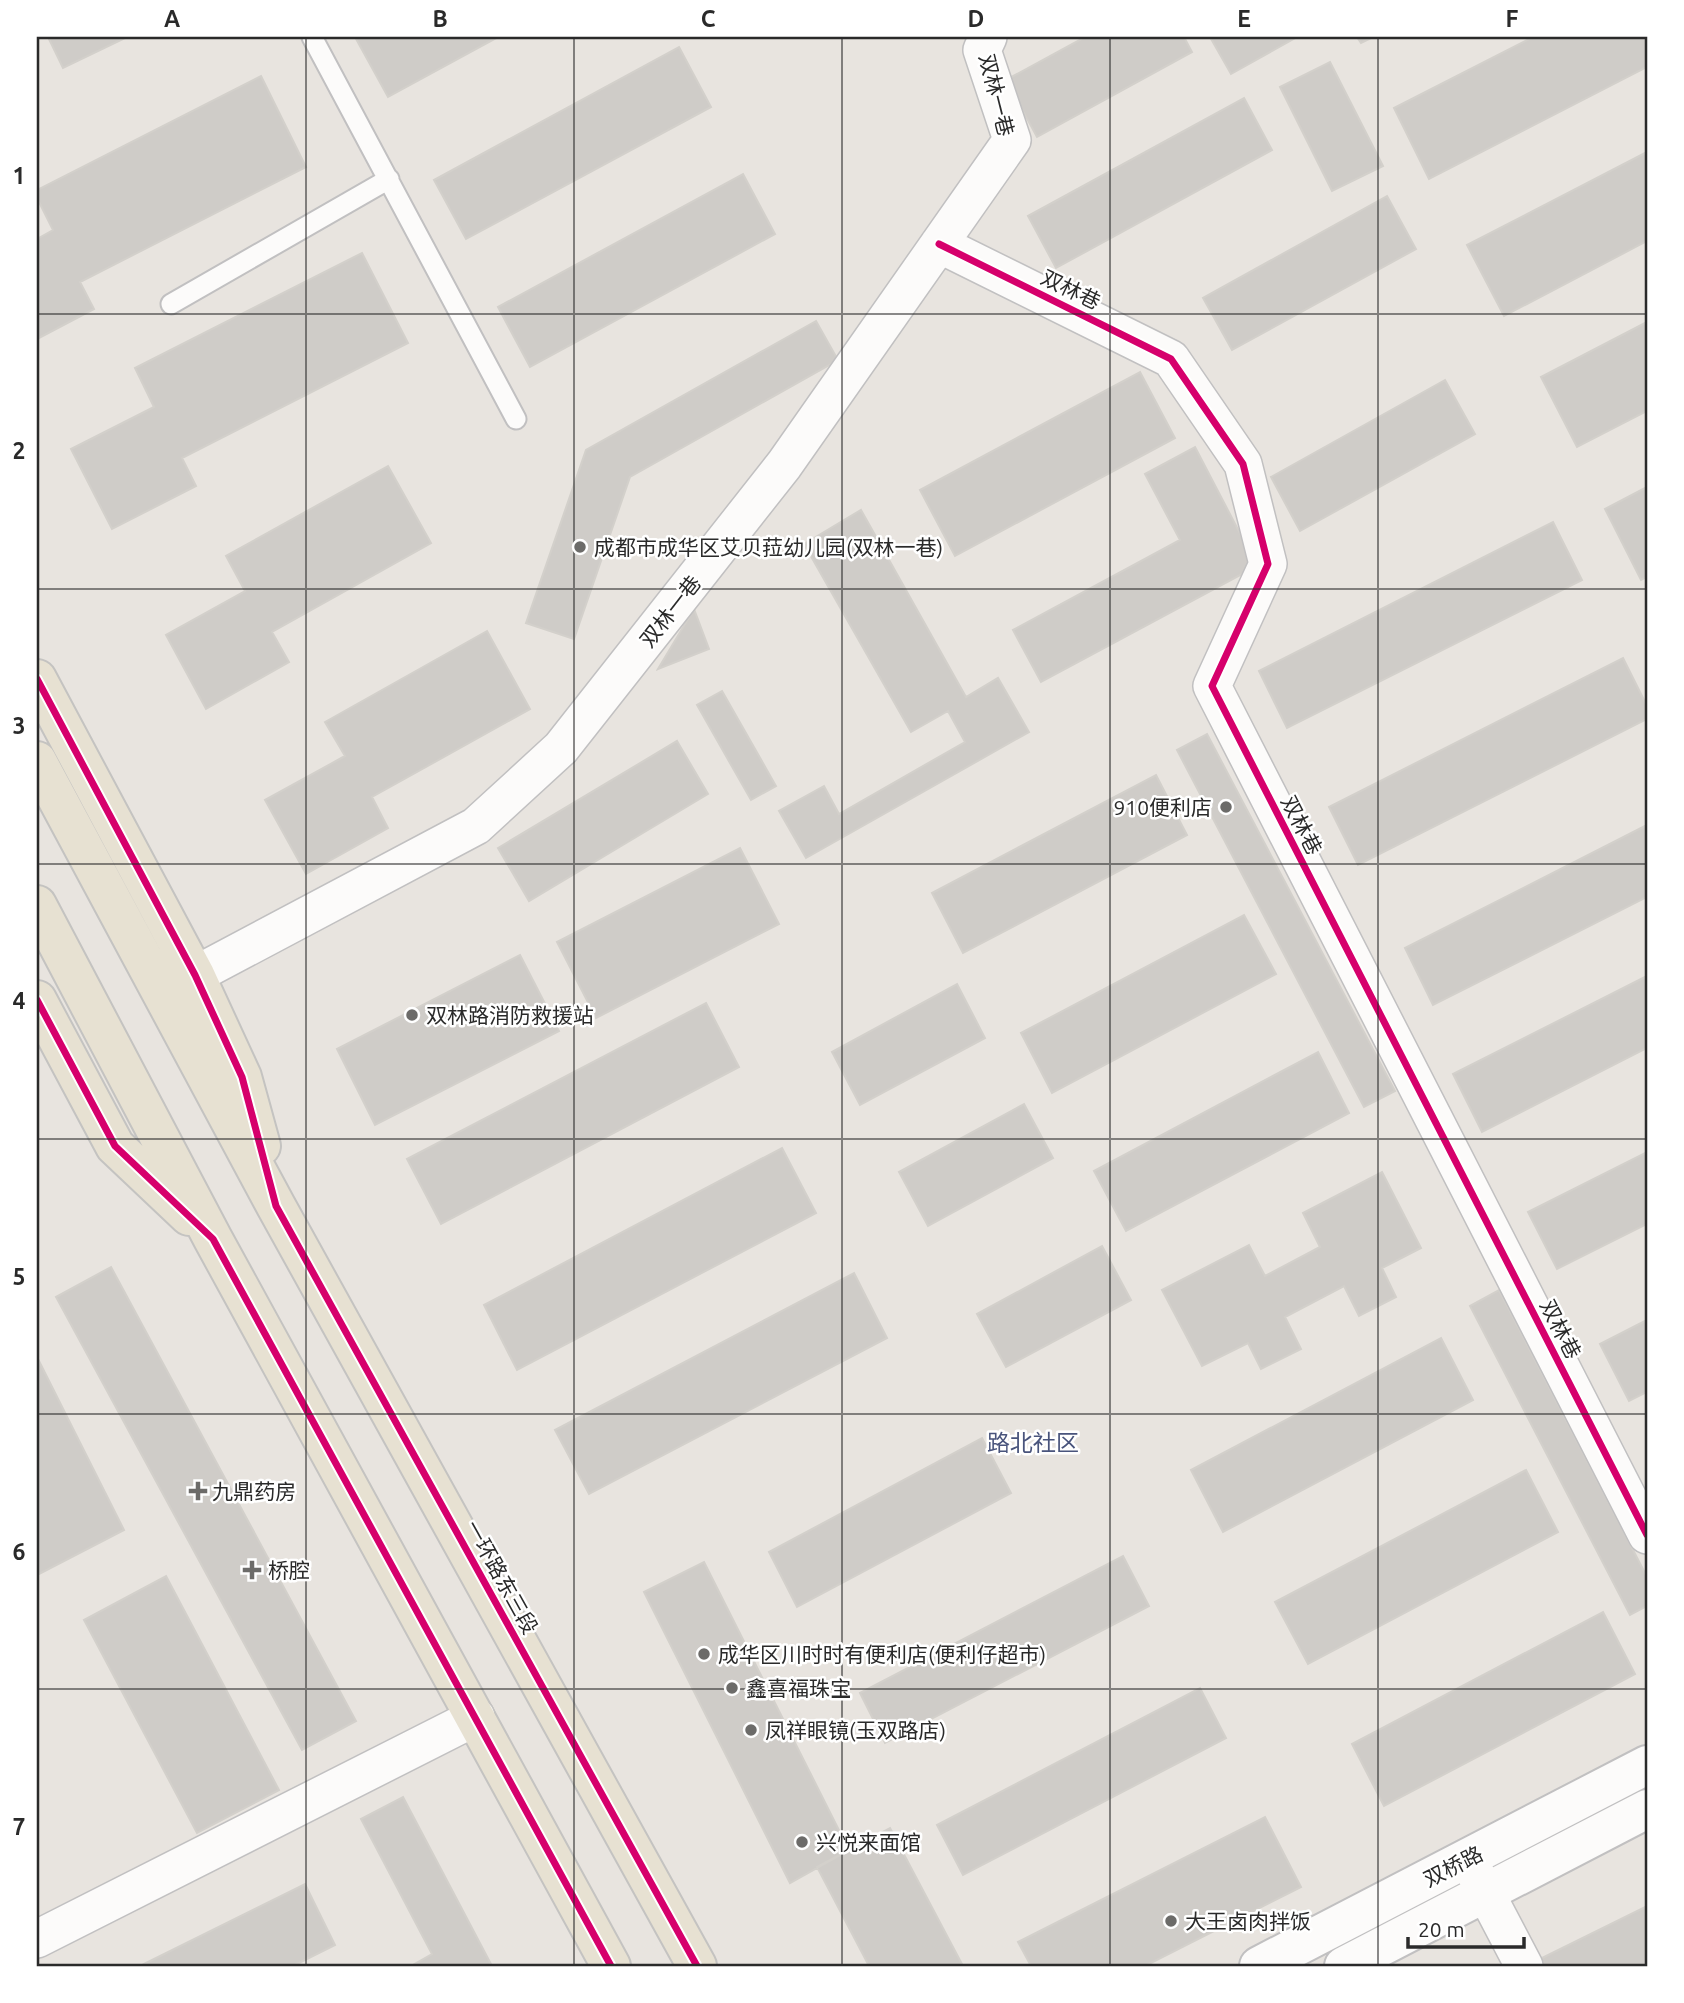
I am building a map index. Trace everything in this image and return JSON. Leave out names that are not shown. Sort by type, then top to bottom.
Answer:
[{"type":"main road","points":[[37,679],[195,975],[243,1077],[276,1206]]},
{"type":"main road","points":[[37,761],[276,1206]]},
{"type":"main road","points":[[37,905],[213,1239],[611,1966]]},
{"type":"main road","points":[[37,1000],[115,1146],[213,1239]]},
{"type":"main road","name":"一环路东三段","points":[[276,1206],[697,1966]]},
{"type":"main road","name":"双桥路","points":[[1259,1966],[1647,1765]]},
{"type":"main road","name":"双桥路","points":[[1344,1966],[1647,1809]]},
{"type":"street","name":"双林一巷","points":[[195,975],[475,826],[561,748],[784,465],[1012,140],[982,50],[988,37]]},
{"type":"street","name":"双林巷","points":[[939,244],[1171,359],[1243,464],[1269,564],[1212,686],[1647,1535]]},
{"type":"street","points":[[37,1940],[476,1717]]},
{"type":"street","points":[[1468,1858],[1524,1966]]},
{"type":"lane","points":[[312,37],[516,419]]},
{"type":"lane","points":[[171,304],[388,179]]},
{"type":"building","points":[[48,37],[127,37],[63,68]]},
{"type":"building","points":[[355,37],[498,37],[388,97]]},
{"type":"building","points":[[1085,37],[1184,37],[1192,52],[1037,137],[1006,80]]},
{"type":"building","points":[[1210,37],[1297,37],[1231,74]]},
{"type":"building","points":[[1357,37],[1373,37],[1361,43]]},
{"type":"building","points":[[1533,37],[1647,37],[1647,67],[1429,179],[1394,108]]},
{"type":"building","points":[[679,47],[711,107],[466,239],[434,180]]},
{"type":"building","points":[[1330,62],[1383,166],[1332,191],[1280,87]]},
{"type":"building","points":[[261,76],[306,167],[80,282],[94,309],[37,339],[37,239],[53,230],[37,198],[37,190]]},
{"type":"building","points":[[1244,98],[1272,150],[1056,268],[1028,216]]},
{"type":"building","points":[[1647,152],[1647,241],[1504,316],[1467,245]]},
{"type":"building","points":[[743,174],[775,234],[530,367],[498,307]]},
{"type":"building","points":[[1387,196],[1416,249],[1232,350],[1203,298]]},
{"type":"building","points":[[362,253],[408,343],[182,458],[196,486],[112,529],[71,449],[154,407],[135,368]]},
{"type":"building","points":[[816,321],[838,360],[630,477],[574,639],[526,623],[586,450]]},
{"type":"building","points":[[1647,322],[1647,411],[1577,447],[1541,377]]},
{"type":"building","points":[[1140,372],[1175,438],[955,556],[920,490]]},
{"type":"building","points":[[1445,380],[1475,434],[1300,531],[1271,477]]},
{"type":"building","points":[[1195,447],[1257,566],[1041,682],[1013,630],[1180,540],[1145,474]]},
{"type":"building","points":[[388,466],[431,543],[272,632],[289,662],[206,709],[166,635],[245,591],[226,556]]},
{"type":"building","points":[[1647,487],[1647,577],[1641,580],[1605,509]]},
{"type":"building","points":[[861,510],[966,697],[998,678],[1029,732],[806,858],[779,811],[824,786],[839,814],[965,742],[948,711],[911,732],[804,544]]},
{"type":"building","points":[[1553,522],[1582,580],[1287,728],[1259,671]]},
{"type":"building","points":[[694,609],[709,649],[658,669]]},
{"type":"building","points":[[487,631],[530,709],[372,797],[388,828],[306,874],[265,800],[345,756],[325,722]]},
{"type":"building","points":[[1623,658],[1647,706],[1647,719],[1358,865],[1329,807]]},
{"type":"building","points":[[722,691],[776,786],[751,800],[697,705]]},
{"type":"building","points":[[1207,734],[1395,1091],[1364,1107],[1177,750]]},
{"type":"building","points":[[677,741],[708,794],[529,901],[498,848]]},
{"type":"building","points":[[1156,775],[1187,835],[963,953],[932,893]]},
{"type":"building","points":[[1647,825],[1647,897],[1433,1005],[1405,948]]},
{"type":"building","points":[[740,848],[779,924],[596,1018],[557,942]]},
{"type":"building","points":[[1244,915],[1276,974],[1052,1093],[1021,1033]]},
{"type":"building","points":[[520,955],[559,1031],[375,1125],[337,1049]]},
{"type":"building","points":[[1647,976],[1647,1048],[1482,1132],[1453,1074]]},
{"type":"building","points":[[957,984],[985,1038],[860,1105],[832,1052]]},
{"type":"building","points":[[706,1003],[739,1067],[441,1224],[407,1159]]},
{"type":"building","points":[[1318,1052],[1349,1113],[1126,1231],[1094,1171]]},
{"type":"building","points":[[1024,1104],[1053,1158],[928,1226],[899,1172]]},
{"type":"building","points":[[782,1148],[816,1213],[517,1370],[484,1305]]},
{"type":"building","points":[[1647,1152],[1647,1224],[1557,1269],[1528,1212]]},
{"type":"building","points":[[1382,1172],[1421,1248],[1382,1268],[1396,1297],[1359,1316],[1344,1286],[1285,1317],[1301,1349],[1261,1369],[1248,1343],[1202,1366],[1162,1290],[1249,1245],[1265,1276],[1320,1247],[1303,1213]]},
{"type":"building","points":[[1102,1246],[1131,1300],[1006,1367],[977,1314]]},
{"type":"building","points":[[111,1267],[356,1721],[302,1750],[56,1297]]},
{"type":"building","points":[[854,1273],[887,1338],[589,1494],[555,1430]]},
{"type":"building","points":[[1499,1290],[1647,1577],[1647,1606],[1630,1615],[1470,1306]]},
{"type":"building","points":[[1647,1320],[1647,1392],[1629,1401],[1600,1344]]},
{"type":"building","points":[[1441,1338],[1473,1400],[1223,1532],[1191,1470]]},
{"type":"building","points":[[37,1357],[124,1530],[37,1575]]},
{"type":"building","points":[[982,1438],[1011,1493],[797,1607],[769,1552]]},
{"type":"building","points":[[1526,1470],[1558,1532],[1308,1664],[1275,1602]]},
{"type":"building","points":[[1123,1556],[1149,1606],[885,1743],[860,1693]]},
{"type":"building","points":[[704,1562],[849,1850],[790,1883],[644,1592]]},
{"type":"building","points":[[166,1576],[279,1790],[197,1833],[84,1620]]},
{"type":"building","points":[[1603,1612],[1635,1674],[1384,1806],[1352,1744]]},
{"type":"building","points":[[1200,1688],[1226,1738],[963,1875],[937,1825]]},
{"type":"building","points":[[403,1797],[492,1966],[411,1966],[432,1954],[361,1819]]},
{"type":"building","points":[[1265,1817],[1301,1887],[1145,1966],[1031,1966],[1018,1942]]},
{"type":"building","points":[[890,1828],[963,1966],[869,1966],[817,1867]]},
{"type":"building","points":[[305,1884],[335,1945],[293,1966],[140,1966]]},
{"type":"building","points":[[1647,1906],[1647,1966],[1534,1966],[1532,1963]]},
{"type":"cycle path","points":[[939,244],[1171,359],[1243,464],[1268,564],[1212,686],[1647,1535]]},
{"type":"cycle path","points":[[37,679],[195,975],[242,1077],[276,1206],[697,1966]]},
{"type":"cycle path","points":[[37,1000],[115,1146],[213,1239],[611,1966]]},
{"type":"place","name":"成都市成华区艾贝菈幼儿园(双林一巷)","points":[[580,547]]},
{"type":"place","name":"910便利店","points":[[1226,807]]},
{"type":"place","name":"双林路消防救援站","points":[[412,1015]]},
{"type":"place","name":"九鼎药房","points":[[198,1491]]},
{"type":"place","name":"桥腔","points":[[252,1570]]},
{"type":"place","name":"成华区川时时有便利店(便利仔超市)","points":[[704,1654]]},
{"type":"place","name":"鑫喜福珠宝","points":[[732,1688]]},
{"type":"place","name":"凤祥眼镜(玉双路店)","points":[[751,1730]]},
{"type":"place","name":"兴悦来面馆","points":[[802,1842]]},
{"type":"place","name":"大王卤肉拌饭","points":[[1171,1921]]},
{"type":"district","name":"路北社区","points":[[1033,1442]]}]
